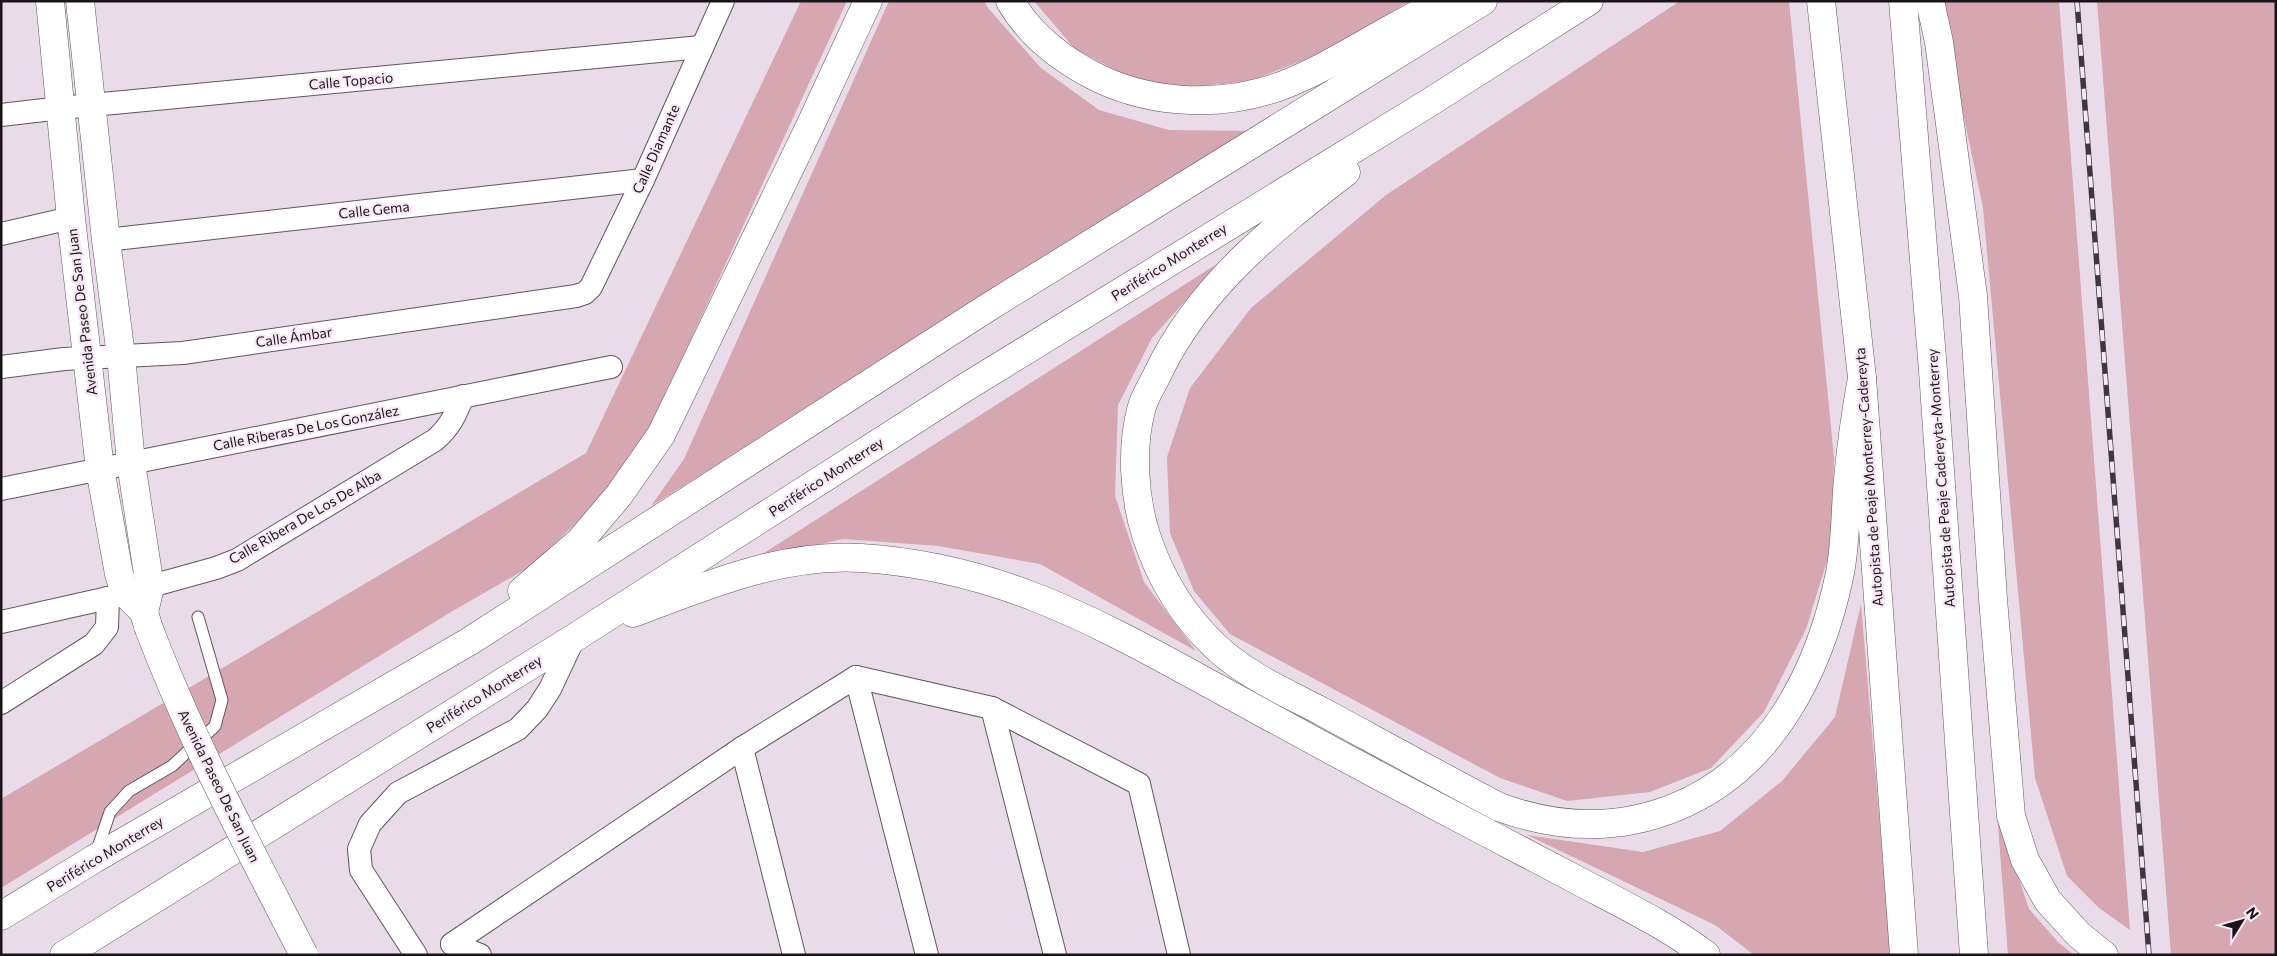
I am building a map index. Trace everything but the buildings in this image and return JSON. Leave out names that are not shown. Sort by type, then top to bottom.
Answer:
[{"type":"main road","name":"Avenida Paseo De San Juan","points":[[50,1],[71,218],[100,469],[112,543],[170,686],[201,753],[304,955]]},
{"type":"main road","name":"Avenida Paseo De San Juan","points":[[80,1],[106,240],[121,356],[131,463],[135,603]]},
{"type":"main road","points":[[470,641],[515,597],[580,541],[619,494],[661,435],[868,1]]},
{"type":"main road","points":[[1010,1],[1028,27],[1046,45],[1087,72],[1133,91],[1181,100],[1206,100],[1256,94],[1280,86],[1303,76],[1415,15],[1445,1]]},
{"type":"main road","name":"Periférico Monterrey","points":[[1,916],[94,859],[470,641],[979,313],[1482,1]]},
{"type":"main road","name":"Periférico Monterrey","points":[[64,955],[579,635],[966,387],[1427,104],[1589,1]]},
{"type":"main road","name":"Autopista de Peaje Monterrey-Cadereyta","points":[[1821,1],[1862,378],[1904,955]]},
{"type":"main road","name":"Autopista de Peaje Cadereyta-Monterrey","points":[[1903,1],[1935,391],[1974,955]]},
{"type":"main road","points":[[1930,1],[1939,42],[1973,296],[1993,599],[2011,816],[2025,860],[2048,901],[2079,936],[2104,955]]},
{"type":"main road","points":[[1427,104],[1366,157],[1261,240],[1222,278],[1192,316],[1164,360],[1141,409],[1135,460],[1139,513],[1155,562],[1181,608],[1216,647],[1258,677],[1499,807],[1522,815],[1546,821],[1595,824],[1643,818],[1688,802],[1727,778],[1762,748],[1776,730],[1793,701],[1821,641],[1840,572],[1845,537],[1848,478],[1862,378]]},
{"type":"main road","points":[[579,635],[718,582],[753,571],[787,564],[856,557],[916,564],[977,577],[1047,601],[1126,638],[1388,780],[1653,920],[1706,955]]},
{"type":"street","name":"Calle Diamante","points":[[585,293],[591,287],[643,180],[723,1]]},
{"type":"street","name":"Calle Topacio","points":[[1,116],[61,108],[701,47]]},
{"type":"street","name":"Calle Gema","points":[[106,240],[643,180]]},
{"type":"street","points":[[1,234],[71,218]]},
{"type":"street","name":"Calle Ámbar","points":[[1,367],[32,362],[183,353],[576,296],[585,293]]},
{"type":"street","name":"Calle Riberas De Los González","points":[[1,489],[611,367]]},
{"type":"street","name":"Calle Ribera De Los De Alba","points":[[1,622],[135,603],[257,549],[435,440],[447,430],[456,416],[463,396]]},
{"type":"street","points":[[1,703],[94,644],[107,627],[135,603]]},
{"type":"street","points":[[416,955],[362,870],[359,849],[370,824],[398,793],[518,729],[537,709],[550,689],[579,635]]},
{"type":"street","points":[[856,677],[927,955]]},
{"type":"street","points":[[480,955],[452,944],[742,748],[856,677],[992,708],[1139,784],[1179,955]]},
{"type":"street","points":[[992,708],[1055,955]]},
{"type":"street","points":[[742,748],[794,955]]},
{"type":"lane","points":[[94,859],[110,812],[129,791],[172,766],[215,726],[222,700],[198,617]]},
{"type":"shaded area","points":[[801,1],[847,1],[643,443],[594,506],[531,566],[451,612],[1,888],[1,799],[586,453]]},
{"type":"shaded area","points":[[889,1],[984,1],[1041,68],[1099,110],[1169,130],[1253,131],[651,506],[684,459]]},
{"type":"shaded area","points":[[1034,1],[1410,1],[1327,51],[1250,81],[1178,89],[1125,75],[1075,49]]},
{"type":"shaded area","points":[[1680,1],[1789,1],[1834,458],[1832,545],[1806,629],[1764,712],[1711,768],[1650,792],[1567,801],[1500,778],[1230,634],[1194,591],[1170,533],[1167,457],[1190,388],[1251,308],[1386,195]]},
{"type":"shaded area","points":[[1944,1],[2059,1],[2130,930],[2099,908],[2067,876],[2035,778],[1983,208],[1952,60]]},
{"type":"shaded area","points":[[2097,1],[2276,1],[2276,955],[2171,955]]},
{"type":"shaded area","points":[[1220,262],[1152,338],[1118,405],[1115,496],[1144,582],[1196,651],[1040,564],[938,546],[843,539],[753,560]]},
{"type":"shaded area","points":[[1861,604],[1891,955],[1754,955],[1715,925],[1527,835],[1643,852],[1720,831],[1782,781],[1835,717]]},
{"type":"shaded area","points":[[1997,813],[2029,909],[2058,942],[2074,955],[2008,955]]},
{"type":"railway","points":[[2077,1],[2149,955]]}]
